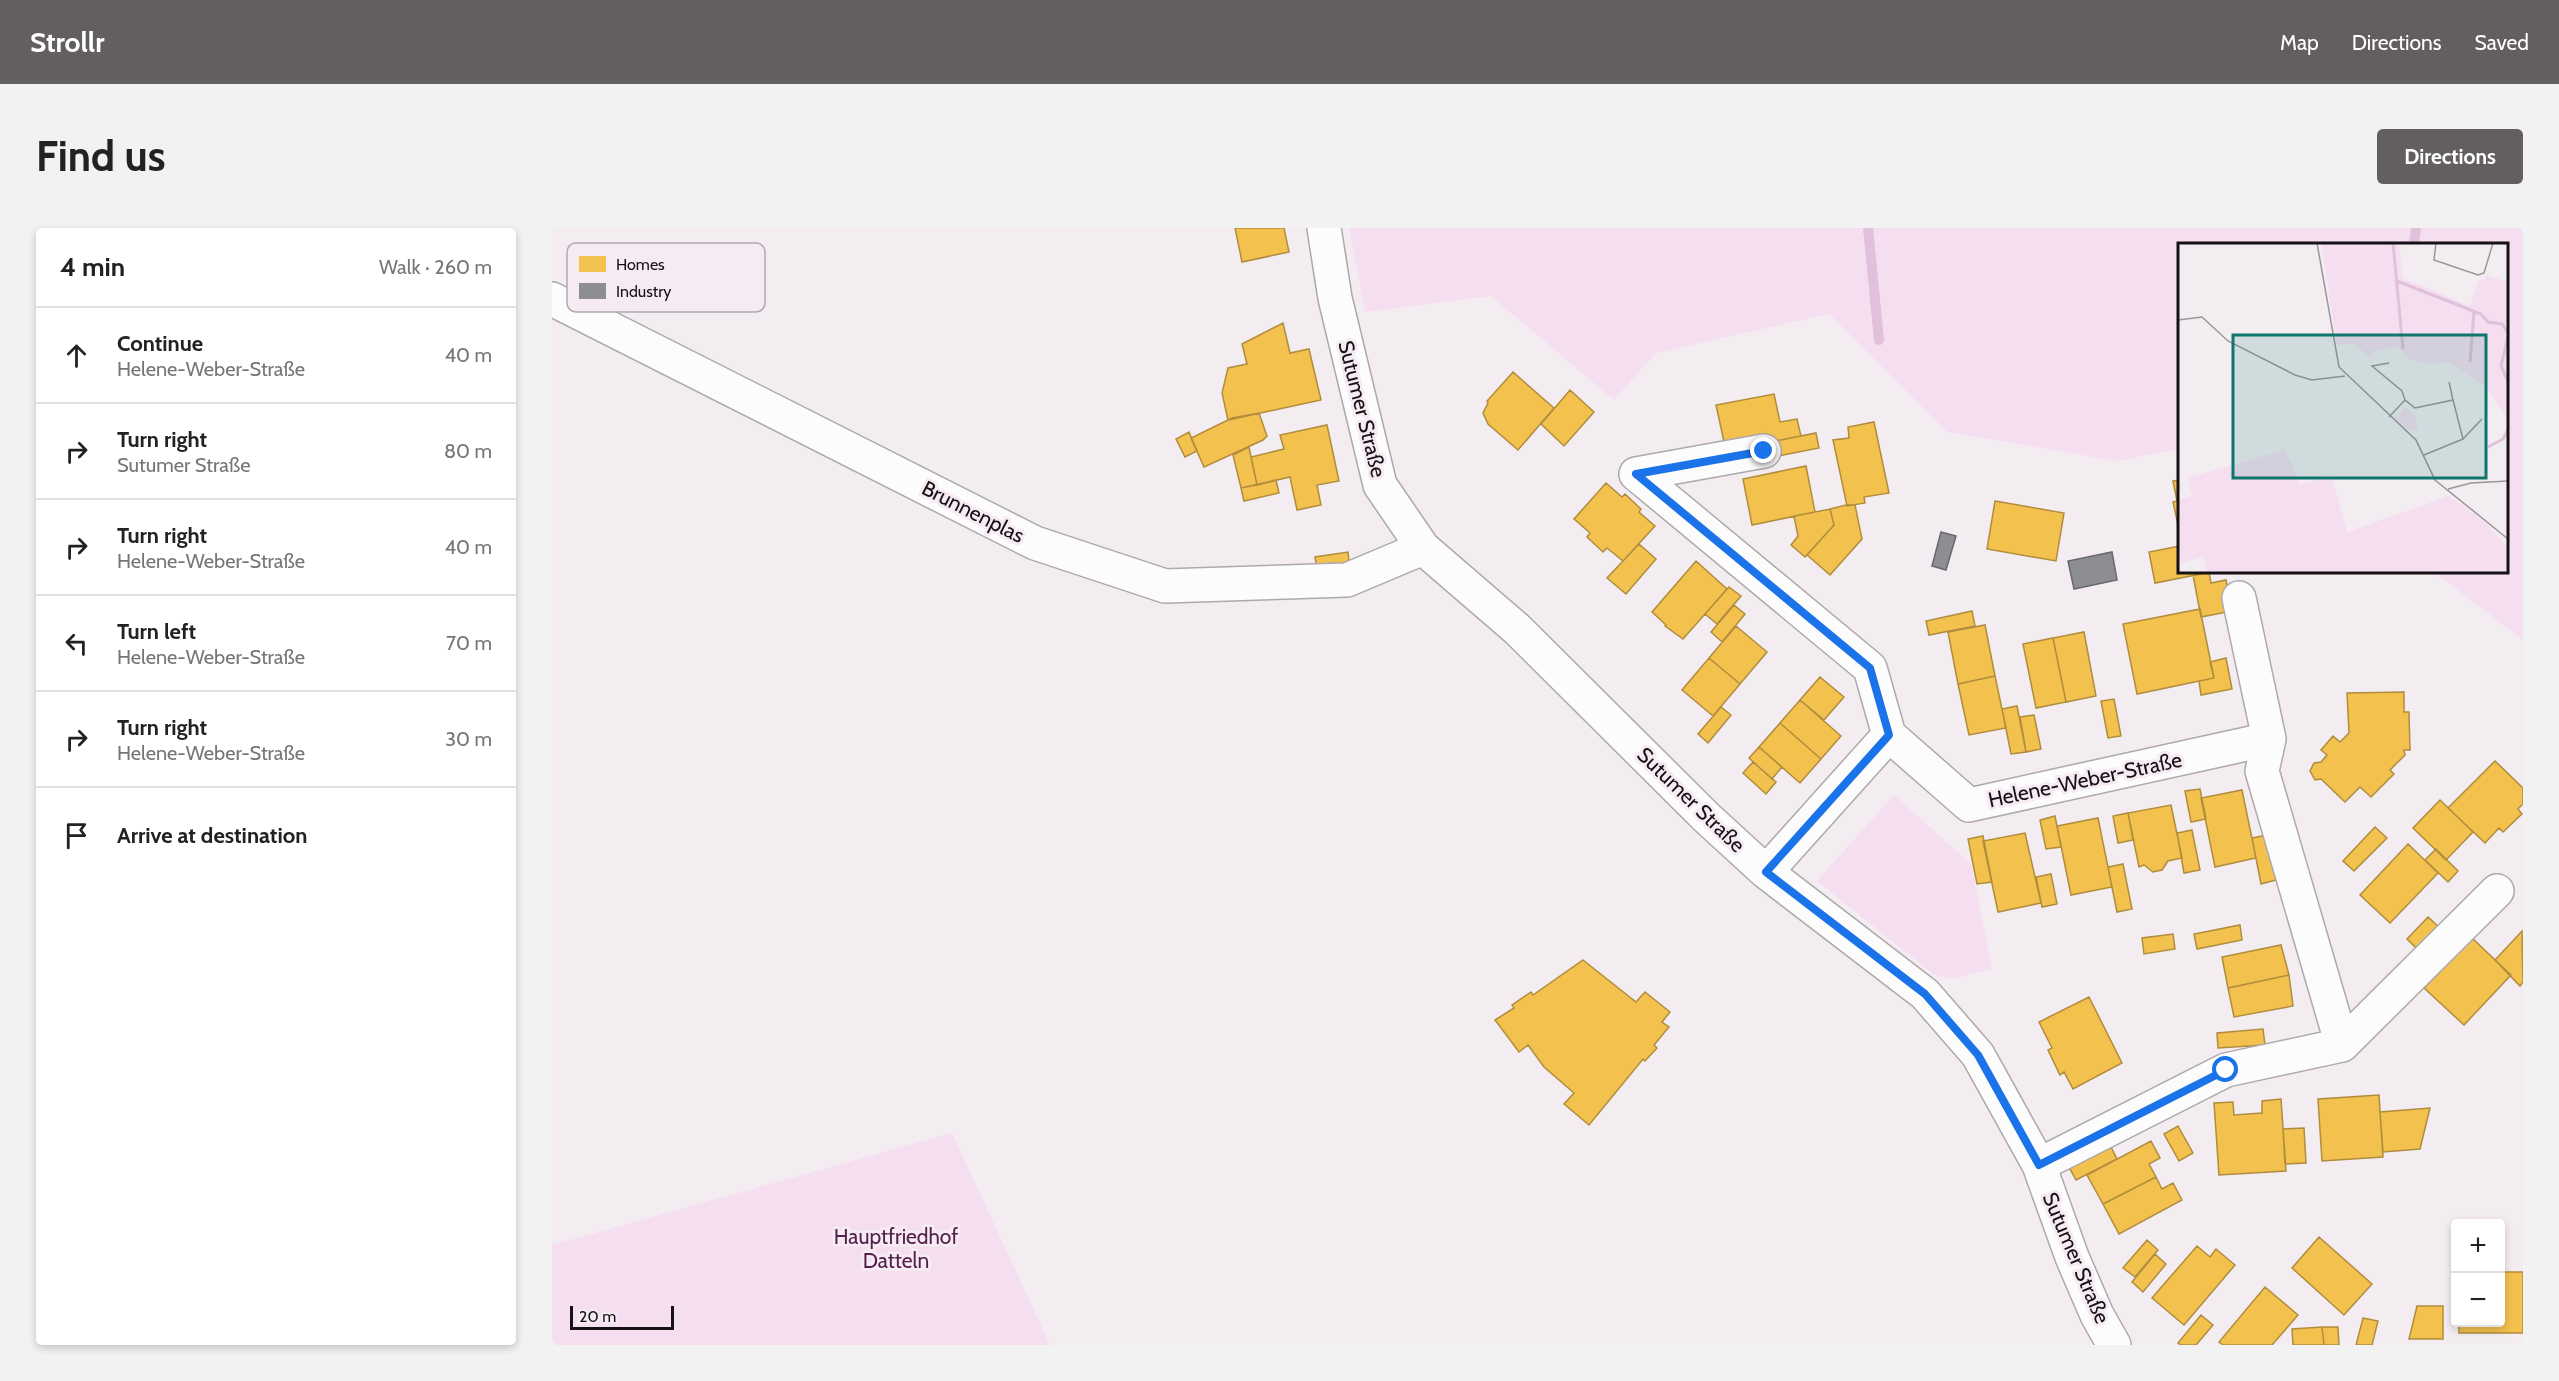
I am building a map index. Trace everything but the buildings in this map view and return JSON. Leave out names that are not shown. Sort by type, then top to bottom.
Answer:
[{"type":"street","name":"Sutumer Straße","points":[[1324,228],[1335,298],[1380,485],[1423,548],[1517,629],[1706,817],[1766,872],[1925,994],[1978,1055],[2039,1165],[2072,1257],[2097,1315],[2114,1345]]},
{"type":"street","name":"Brunnenplas","points":[[552,299],[567,307]]},
{"type":"street","name":"Brunnenplas","points":[[578,312],[1035,543],[1165,586],[1347,580],[1423,548]]},
{"type":"street","points":[[1764,451],[1636,474],[1870,668],[1889,735],[1766,872]]},
{"type":"street","points":[[2239,598],[2269,739],[2262,771],[2342,1045]]},
{"type":"street","name":"Helene-Weber-Straße","points":[[1889,735],[1968,805],[2269,739]]},
{"type":"street","points":[[2039,1165],[2226,1070],[2342,1045],[2497,891]]},
{"type":"green space","points":[[1349,228],[2523,228],[2523,640],[2435,573],[2508,573],[2508,243],[2178,243],[2178,449],[2117,461],[1947,432],[1829,314],[1656,353],[1614,400],[1491,296],[1365,312]]},
{"type":"green space","points":[[1894,795],[1971,864],[1992,969],[1952,979],[1933,974],[1817,881]]},
{"type":"green space","name":"Hauptfriedhof Datteln","points":[[952,1133],[1050,1345],[552,1345],[552,1245]]},
{"type":"waterway","points":[[1868,228],[1879,340]]},
{"type":"waterway","points":[[2414,243],[2416,228]]},
{"type":"route","points":[[1764,451],[1636,474],[1870,668],[1889,735],[1766,872],[1925,994],[1978,1055],[2012,1112],[2039,1165],[2226,1070]]}]
